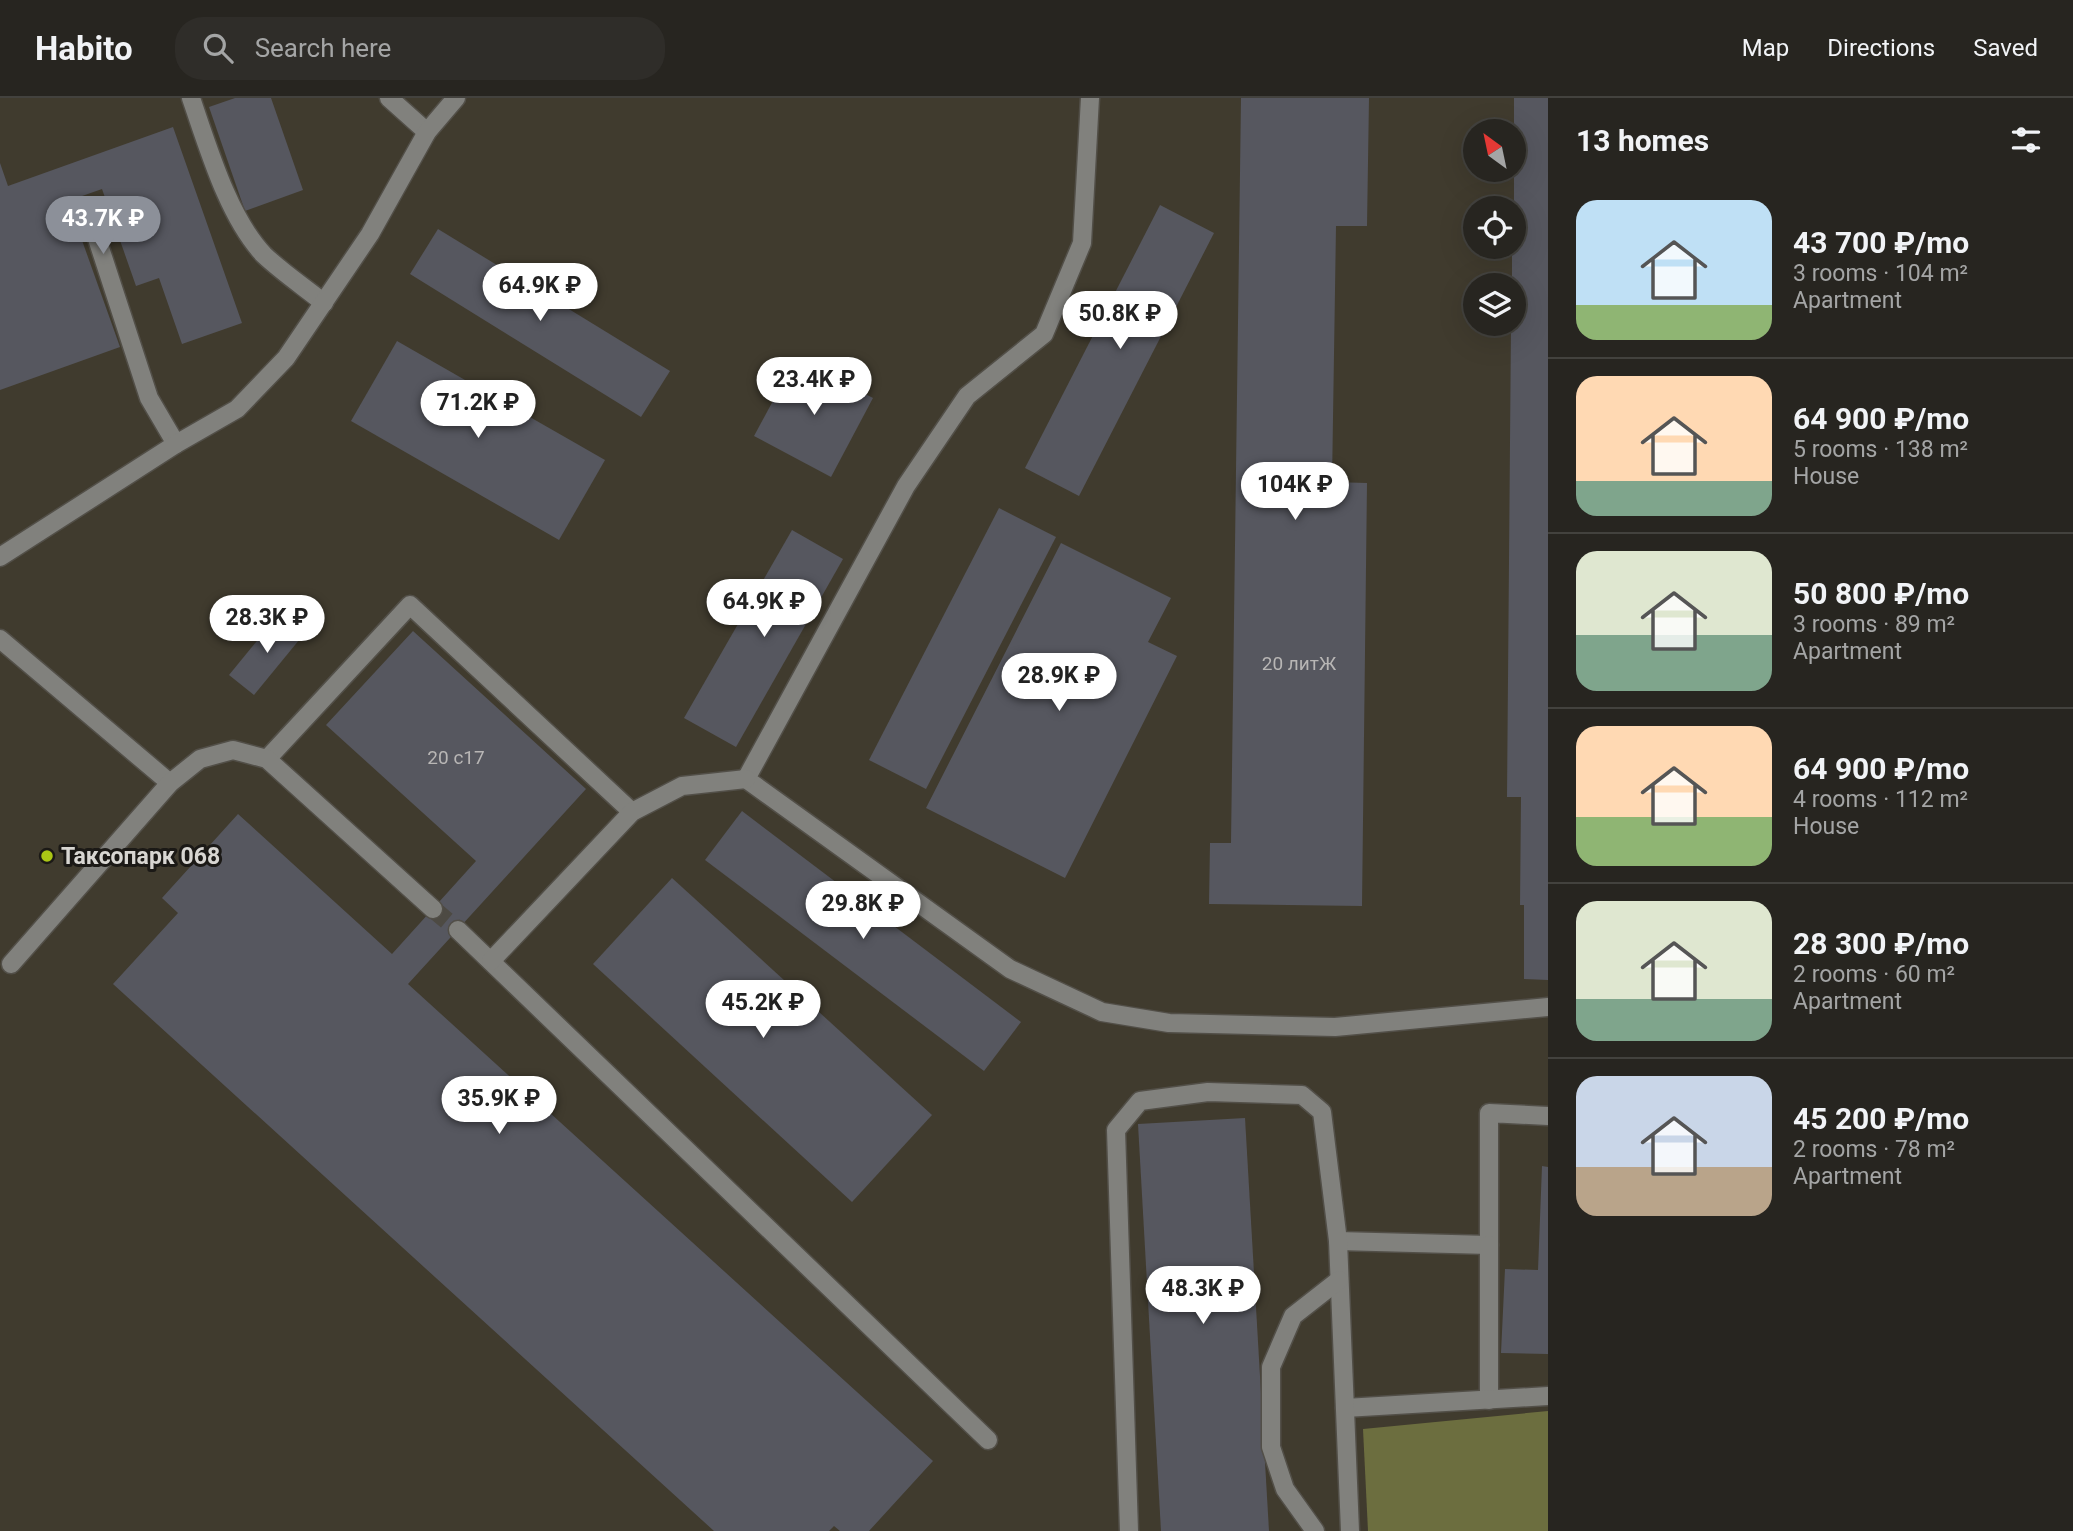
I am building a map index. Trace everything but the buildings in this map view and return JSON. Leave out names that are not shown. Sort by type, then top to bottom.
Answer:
[{"type":"lane","points":[[191,98],[223,189],[243,225],[264,254],[324,303]]},
{"type":"lane","points":[[389,98],[426,132]]},
{"type":"lane","points":[[0,557],[176,444],[237,409],[286,358],[370,234],[426,132],[456,98]]},
{"type":"lane","points":[[746,779],[906,486],[967,396],[1044,334],[1082,243],[1090,98]]},
{"type":"lane","points":[[87,208],[149,398],[176,444]]},
{"type":"lane","points":[[267,759],[410,605],[632,812]]},
{"type":"lane","points":[[0,639],[170,783]]},
{"type":"lane","points":[[11,964],[170,783],[200,759],[233,750],[267,759],[433,909]]},
{"type":"lane","points":[[491,961],[632,812],[682,786],[746,779],[1010,968],[1102,1012],[1170,1023],[1335,1027],[1548,1007]]},
{"type":"lane","points":[[457,930],[988,1440]]},
{"type":"lane","points":[[1129,1531],[1116,1130],[1140,1101],[1208,1092],[1302,1095],[1322,1112],[1338,1241],[1350,1531]]},
{"type":"lane","points":[[1489,1400],[1489,1113],[1548,1116]]},
{"type":"lane","points":[[1338,1241],[1489,1245]]},
{"type":"lane","points":[[1315,1531],[1286,1489],[1271,1447],[1271,1367],[1293,1316],[1339,1280]]},
{"type":"lane","points":[[1345,1408],[1548,1396]]},
{"type":"shaded area","points":[[0,98],[1548,98],[1548,1531],[0,1531]]},
{"type":"green space","points":[[1548,1411],[1548,1531],[1368,1531],[1363,1429]]},
{"type":"tunnel","points":[[433,909],[458,930]]},
{"type":"place","name":"Таксопарк 068","points":[[47,856]]}]
